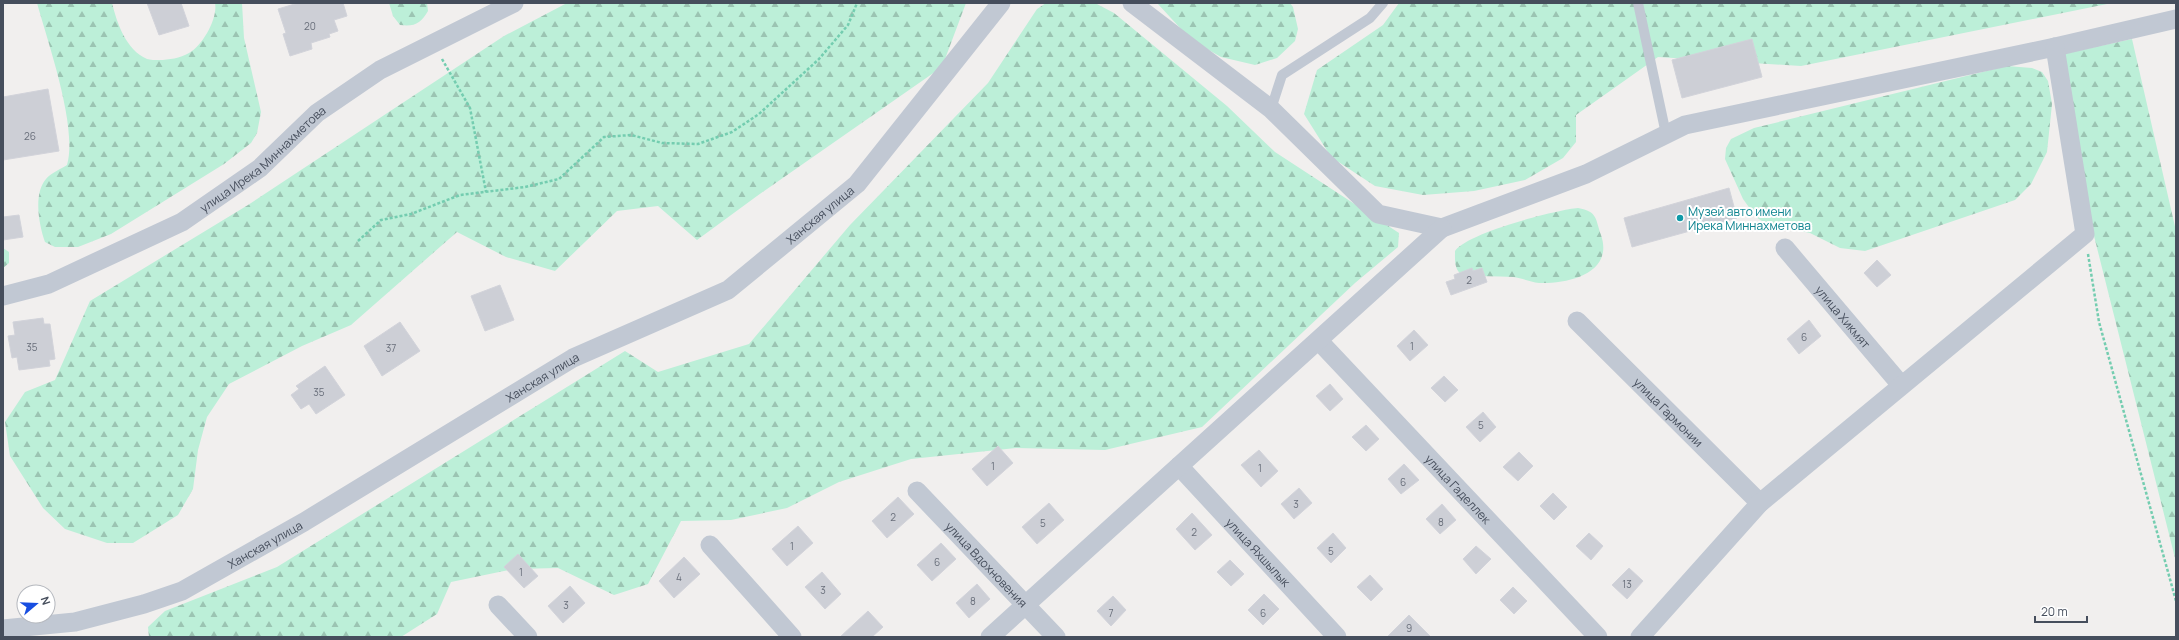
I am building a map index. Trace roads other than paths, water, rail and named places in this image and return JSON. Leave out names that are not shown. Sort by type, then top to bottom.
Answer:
[{"type":"street","name":"улица Ирека Миннахметова","points":[[3,296],[49,284],[182,222],[260,168],[317,113],[380,70],[514,3]]},
{"type":"street","name":"Ханская улица","points":[[3,629],[75,622],[144,604],[182,591],[304,522],[573,358],[728,290],[857,184],[1001,3]]},
{"type":"street","points":[[1132,3],[1271,109],[1378,214],[1442,228]]},
{"type":"street","points":[[990,637],[1025,604],[1319,342],[1442,228],[1586,174],[1686,125],[2055,47],[2176,19]]},
{"type":"street","points":[[1640,637],[1760,503],[2085,234],[2055,47]]},
{"type":"street","name":"улица Хикмят","points":[[1785,248],[1901,385]]},
{"type":"street","name":"улица Гармонии","points":[[1577,321],[1760,503]]},
{"type":"street","name":"улица Гаделлек","points":[[1319,342],[1598,637]]},
{"type":"street","name":"улица Яхшылык","points":[[1179,466],[1337,637]]},
{"type":"street","name":"улица Вдохновения","points":[[917,491],[1056,637]]},
{"type":"street","points":[[710,545],[792,637]]},
{"type":"street","points":[[498,605],[528,637]]},
{"type":"lane","points":[[1271,109],[1282,75],[1370,18],[1383,3]]},
{"type":"lane","points":[[1638,3],[1666,134]]},
{"type":"place","name":"Музей авто имени Ирека Миннахметова","points":[[1680,218]]}]
